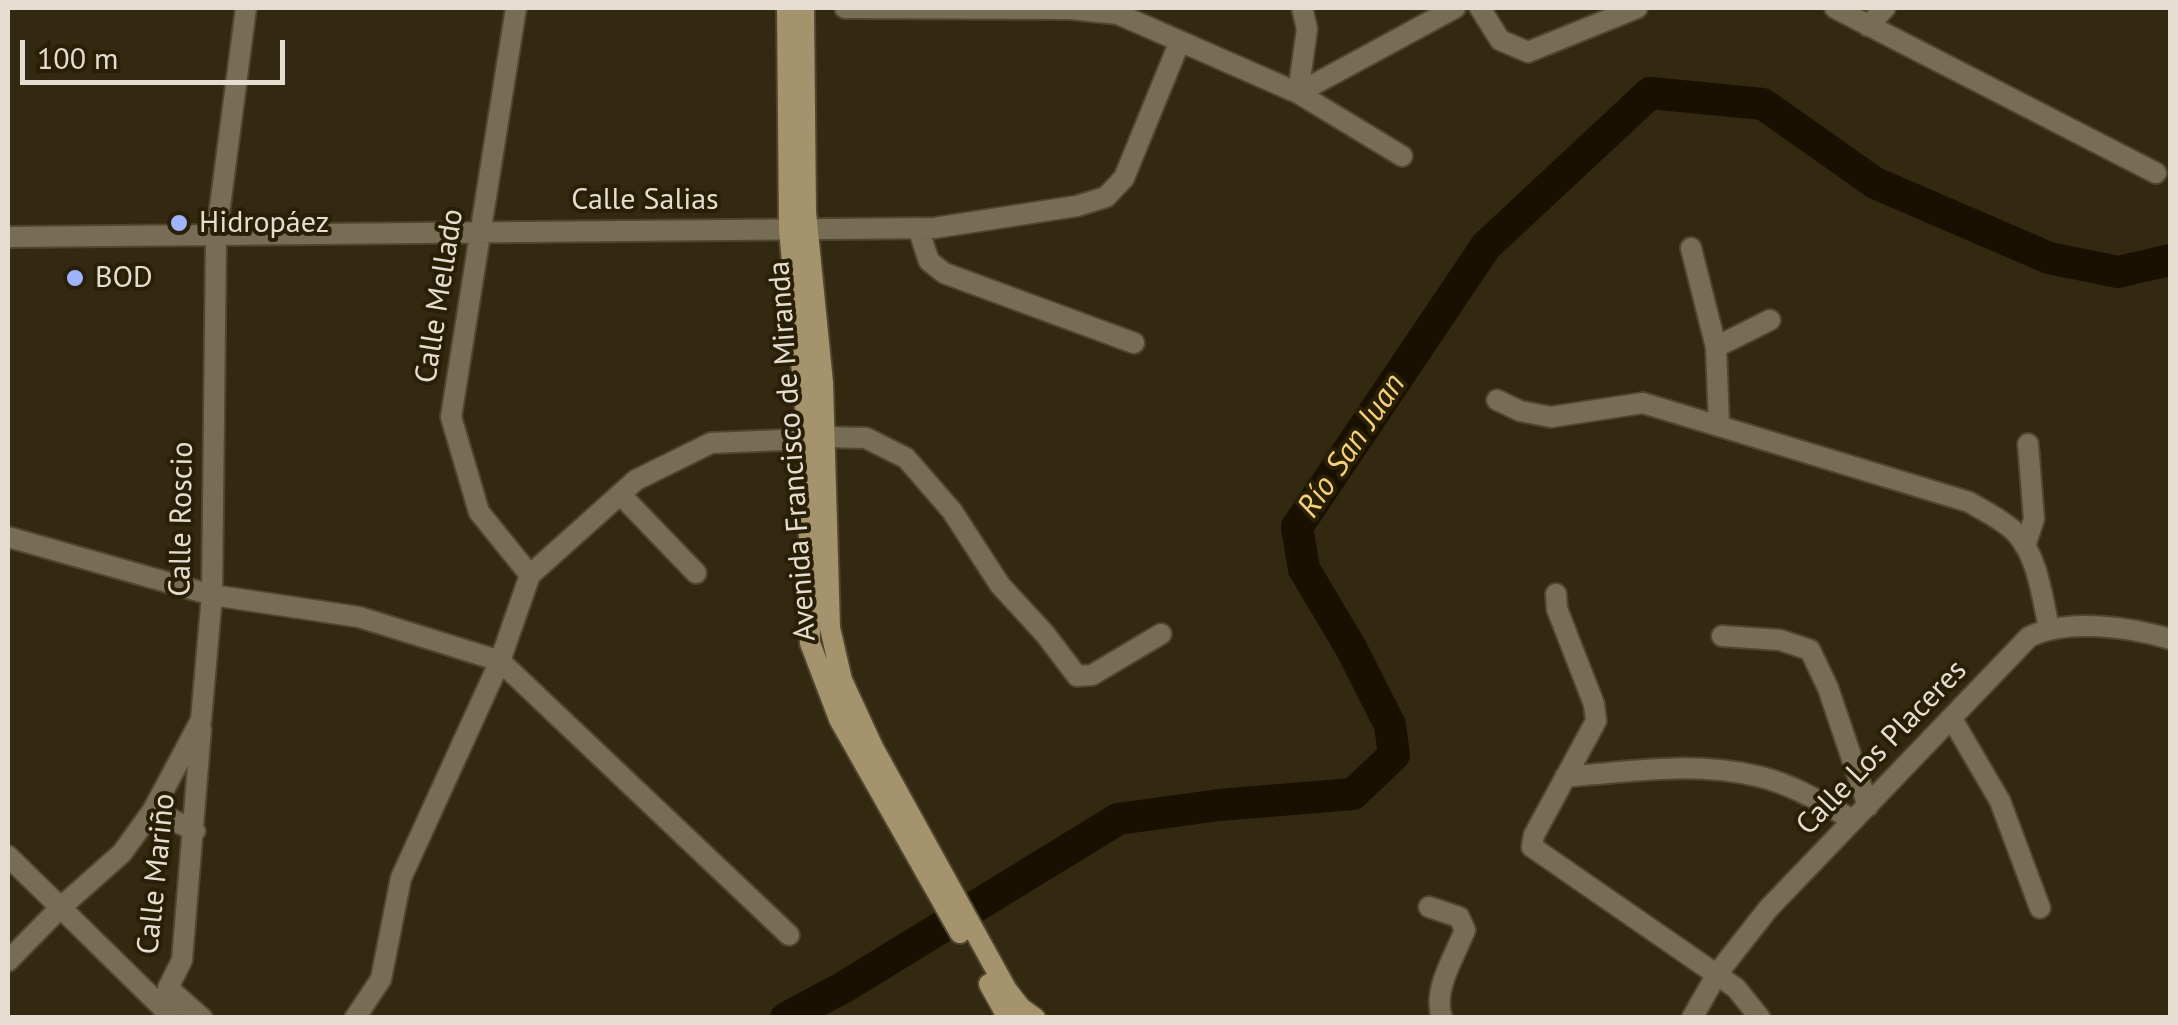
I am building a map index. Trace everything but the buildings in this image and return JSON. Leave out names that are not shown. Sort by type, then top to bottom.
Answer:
[{"type":"main road","name":"Avenida Francisco de Miranda","points":[[787,8],[798,229],[816,438],[810,643],[839,719],[918,844],[1004,1002],[1035,1018]]},
{"type":"main road","name":"Avenida Francisco de Miranda","points":[[798,229],[804,8]]},
{"type":"street","name":"Calle Roscio","points":[[8,961],[122,853],[153,810],[201,720],[212,595],[216,237],[246,8]]},
{"type":"street","name":"Calle Mellado","points":[[516,8],[451,417],[480,512],[530,574]]},
{"type":"street","points":[[845,8],[1070,8],[1118,14],[1298,93],[1402,156]]},
{"type":"street","points":[[1298,93],[1306,29],[1302,8]]},
{"type":"street","points":[[1298,93],[1455,8]]},
{"type":"street","points":[[1480,8],[1500,40],[1528,52],[1636,8]]},
{"type":"street","points":[[1835,8],[2156,173]]},
{"type":"street","points":[[1868,26],[1886,8]]},
{"type":"street","name":"Calle Salias","points":[[8,237],[918,228],[1077,206],[1106,197],[1124,178],[1180,41]]},
{"type":"street","points":[[918,228],[929,260],[944,273],[1134,344]]},
{"type":"street","points":[[1691,248],[1716,348],[1719,425]]},
{"type":"street","points":[[1716,348],[1770,320]]},
{"type":"street","points":[[1497,400],[1520,411],[1551,417],[1642,403],[1969,502],[2014,530],[2026,546],[2049,628],[2132,628],[2170,639]]},
{"type":"street","points":[[355,1018],[380,978],[401,878],[500,662],[530,574],[636,480],[711,443],[866,438],[906,458],[952,511],[1000,585],[1077,676],[1092,676],[1162,634]]},
{"type":"street","points":[[2026,546],[2034,518],[2028,444]]},
{"type":"street","points":[[620,494],[696,573]]},
{"type":"street","points":[[8,537],[212,595],[359,617],[500,662],[790,935]]},
{"type":"street","points":[[1556,594],[1557,609],[1594,704],[1596,721],[1534,835],[1532,847],[1736,988],[1760,1018]]},
{"type":"street","name":"Calle Los Placeres","points":[[1692,1018],[1717,974],[1768,908],[2029,637],[2049,628]]},
{"type":"street","points":[[1722,636],[1780,640],[1810,650],[1828,688],[1860,813]]},
{"type":"street","points":[[1952,719],[2000,801],[2040,908]]},
{"type":"street","name":"Calle Mariño","points":[[201,720],[182,960],[168,988],[202,1018]]},
{"type":"street","points":[[1566,777],[1704,767],[1764,778],[1860,813]]},
{"type":"street","points":[[153,810],[194,831]]},
{"type":"street","name":"Calle Mariño","points":[[8,856],[174,1018]]},
{"type":"street","points":[[1429,907],[1459,917],[1465,930],[1440,990],[1438,1006],[1442,1018]]},
{"type":"street","points":[[141,986],[168,988]]},
{"type":"waterway","name":"Río San Juan","points":[[786,1018],[844,987],[1118,819],[1219,805],[1353,794],[1394,755],[1390,725],[1351,648],[1304,569],[1297,527],[1486,246],[1650,93],[1763,104],[1875,183],[2049,258],[2118,272],[2170,260]]},
{"type":"place","name":"Hidropáez","points":[[179,223]]},
{"type":"place","name":"BOD","points":[[75,278]]}]
